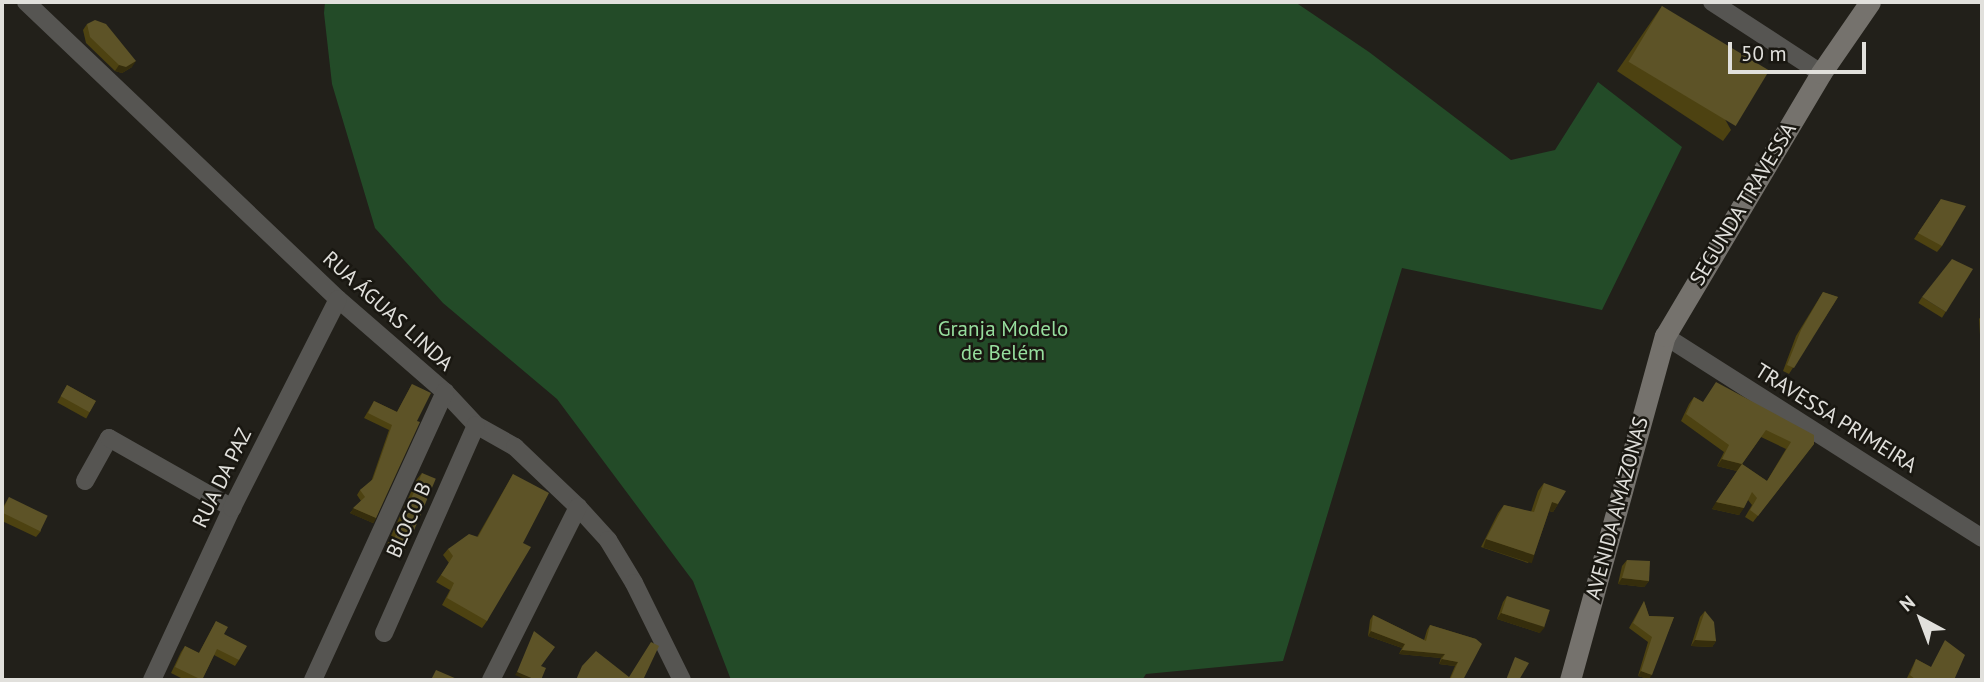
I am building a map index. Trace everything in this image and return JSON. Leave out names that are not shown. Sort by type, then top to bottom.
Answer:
[{"type":"street","name":"RUA ÁGUAS LINDA","points":[[26,2],[338,299],[445,392],[476,425],[515,447],[578,507],[608,540],[634,583],[682,680]]},
{"type":"street","points":[[1712,2],[1821,73]]},
{"type":"street","name":"SEGUNDA TRAVESSA","points":[[1665,336],[1821,73],[1870,2]]},
{"type":"street","name":"RUA DA PAZ","points":[[152,680],[232,508],[338,299]]},
{"type":"street","name":"TRAVESSA PRIMEIRA","points":[[1665,336],[1982,538]]},
{"type":"street","name":"AVENIDA AMAZONAS","points":[[1570,680],[1665,336]]},
{"type":"street","points":[[313,680],[445,392]]},
{"type":"street","name":"BLOCO B","points":[[384,633],[476,425]]},
{"type":"street","points":[[85,481],[109,439],[232,508]]},
{"type":"street","points":[[491,680],[578,507]]},
{"type":"green space","name":"Granja Modelo de Belém","points":[[325,2],[1295,2],[1369,52],[1511,160],[1555,150],[1598,82],[1682,147],[1602,310],[1402,268],[1283,661],[1146,674],[1142,680],[731,680],[693,581],[557,399],[443,303],[375,228],[332,84]]},
{"type":"building","points":[[1662,6],[1769,70],[1736,126],[1629,62]]},
{"type":"building","points":[[95,20],[106,24],[136,61],[126,67],[119,65],[90,37],[87,24]]},
{"type":"building","points":[[1941,199],[1966,206],[1942,246],[1918,233]]},
{"type":"building","points":[[1952,259],[1973,269],[1946,312],[1922,297]]},
{"type":"building","points":[[1823,292],[1838,297],[1794,368],[1787,365],[1801,330]]},
{"type":"building","points":[[1716,382],[1814,435],[1814,444],[1758,516],[1750,510],[1757,498],[1752,492],[1744,508],[1716,502],[1742,464],[1722,459],[1729,445],[1686,414],[1694,397],[1703,402]],"holes":[[[1766,430],[1791,442],[1767,481],[1742,464]]]},
{"type":"building","points":[[412,384],[431,393],[376,518],[353,508],[365,497],[360,490],[373,479],[392,425],[368,413],[374,401],[397,412]]},
{"type":"building","points":[[67,385],[96,401],[90,412],[61,396]]},
{"type":"building","points":[[422,473],[436,479],[406,550],[392,544]]},
{"type":"building","points":[[513,474],[549,493],[523,543],[531,547],[487,621],[447,598],[454,583],[441,575],[453,556],[448,549],[469,534],[478,537]]},
{"type":"building","points":[[1544,483],[1566,491],[1558,504],[1552,502],[1534,555],[1486,539],[1504,505],[1534,512]]},
{"type":"building","points":[[9,497],[48,516],[40,531],[2,513]]},
{"type":"building","points":[[1627,560],[1650,561],[1649,581],[1622,578]]},
{"type":"building","points":[[1507,596],[1550,610],[1544,627],[1501,613]]},
{"type":"building","points":[[1644,601],[1649,616],[1674,617],[1652,675],[1641,671],[1652,637],[1633,623]]},
{"type":"building","points":[[1705,611],[1714,622],[1716,641],[1695,640]]},
{"type":"building","points":[[1373,615],[1426,641],[1430,625],[1476,639],[1482,644],[1463,680],[1450,680],[1458,662],[1442,659],[1445,654],[1402,650],[1405,644],[1371,631]]},
{"type":"building","points":[[216,621],[228,627],[224,634],[247,646],[239,660],[217,649],[202,680],[175,667],[185,646],[199,653]]},
{"type":"building","points":[[534,631],[555,647],[541,666],[546,668],[541,680],[517,672]]},
{"type":"building","points":[[1945,640],[1965,655],[1954,680],[1916,680],[1910,675],[1916,659],[1931,667]]},
{"type":"building","points":[[651,642],[659,646],[643,680],[576,680],[582,666],[596,651],[629,677]]},
{"type":"building","points":[[1515,657],[1529,663],[1519,680],[1506,680]]},
{"type":"building","points":[[436,670],[457,679],[457,680],[431,680]]}]
